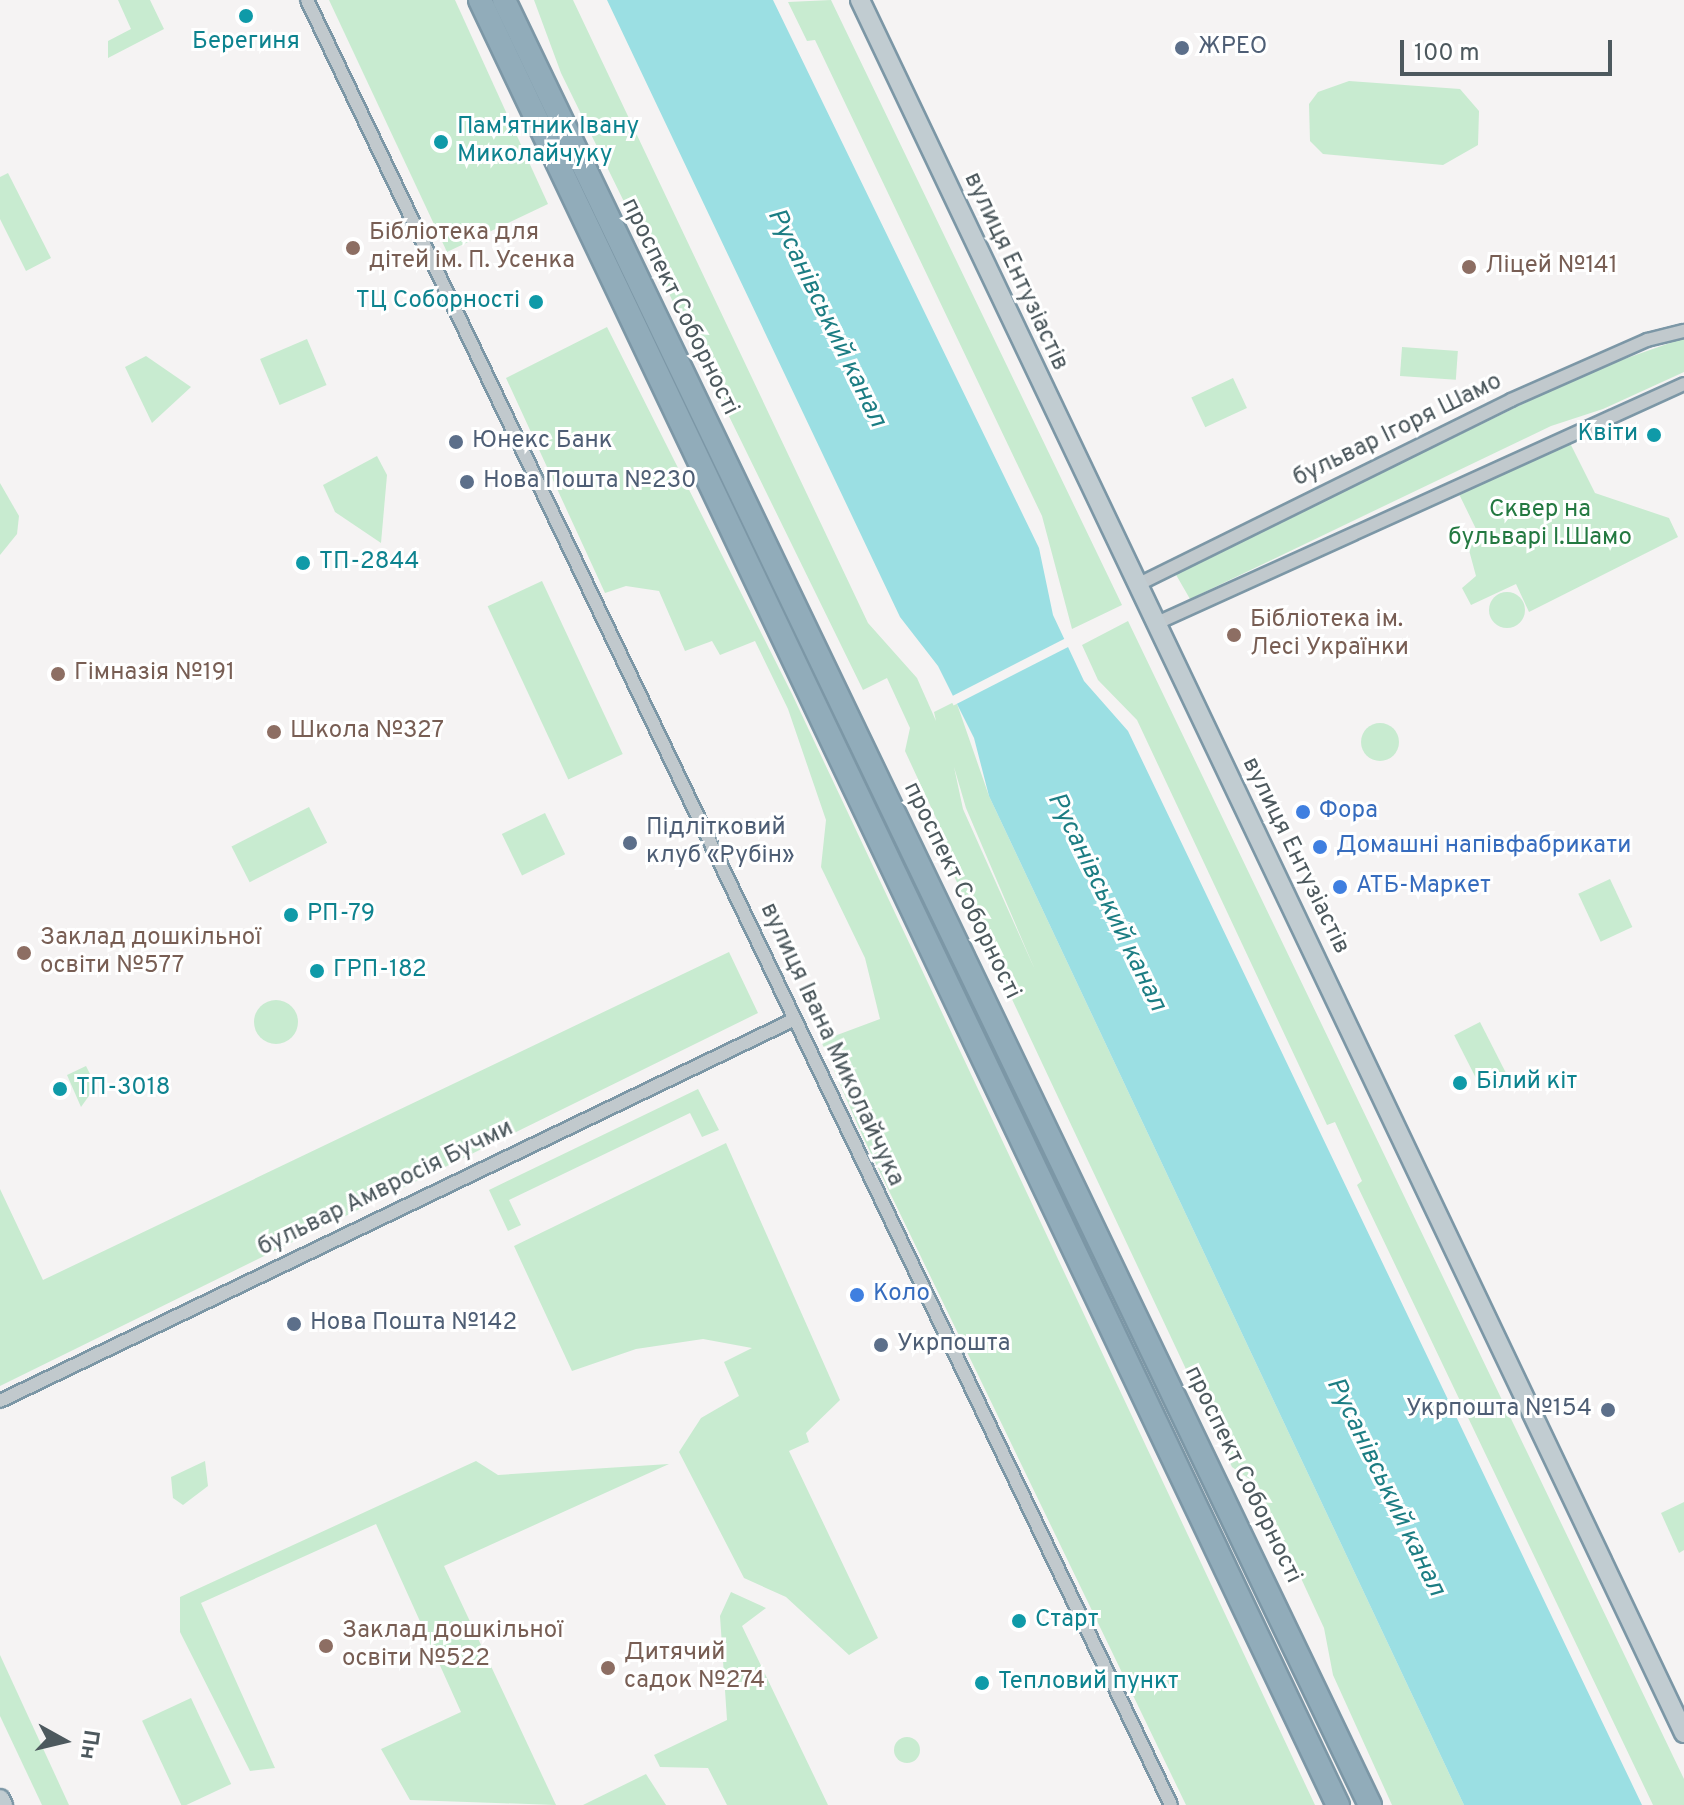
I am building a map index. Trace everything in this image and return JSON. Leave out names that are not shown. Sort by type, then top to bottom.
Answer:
[{"type":"highway","name":"проспект Соборності","points":[[480,0],[1338,1805]]},
{"type":"highway","name":"проспект Соборності","points":[[504,0],[1370,1805]]},
{"type":"street","name":"вулиця Івана Миколайчука","points":[[307,0],[1171,1805]]},
{"type":"street","name":"вулиця Ентузіастів","points":[[860,0],[1684,1733]]},
{"type":"street","name":"бульвар Ігоря Шамо","points":[[1137,585],[1550,381],[1684,331]]},
{"type":"street","points":[[1157,623],[1684,384]]},
{"type":"street","name":"бульвар Амвросія Бучми","points":[[0,1401],[793,1020]]},
{"type":"street","points":[[0,1799],[3,1805]]},
{"type":"green space","points":[[118,0],[150,0],[164,29],[108,58],[108,41],[131,29]]},
{"type":"green space","points":[[329,0],[455,0],[548,204],[447,252]]},
{"type":"green space","points":[[534,0],[573,0],[868,623],[917,678],[936,721],[934,712],[956,701],[989,796],[1464,1805],[1392,1805],[1333,1675],[1324,1628],[1258,1485],[1232,1467],[947,861],[942,831],[905,751],[910,728],[887,678],[863,690],[561,73]],"holes":[[[954,767],[966,808],[1035,970],[963,809]]]},
{"type":"green space","points":[[831,0],[1122,605],[1072,629],[1042,516],[815,40],[807,41],[788,2]]},
{"type":"green space","points":[[1349,81],[1460,89],[1479,111],[1478,145],[1443,165],[1323,154],[1310,141],[1309,104],[1318,92]]},
{"type":"green space","points":[[8,173],[51,258],[26,271],[0,219],[0,177]]},
{"type":"green space","points":[[607,327],[792,694],[1315,1805],[1186,1805],[863,1137],[821,1041],[880,1019],[865,958],[821,867],[826,820],[788,709],[755,641],[720,655],[712,641],[685,651],[659,591],[626,586],[605,593],[506,378]]},
{"type":"green space","points":[[1684,338],[1684,372],[1603,409],[1551,426],[1190,599],[1175,573],[1593,370]]},
{"type":"green space","points":[[307,339],[327,385],[280,405],[260,359]]},
{"type":"green space","points":[[1402,347],[1458,351],[1456,380],[1400,376]]},
{"type":"green space","points":[[146,356],[191,387],[152,423],[125,367]]},
{"type":"green space","points":[[1233,378],[1247,408],[1205,427],[1191,397]]},
{"type":"green space","name":"Сквер на бульварі І.Шамо","points":[[1568,439],[1595,493],[1669,518],[1678,537],[1529,612],[1516,584],[1471,605],[1462,588],[1476,576],[1466,539],[1476,529],[1458,492]]},
{"type":"green space","points":[[377,456],[387,475],[381,543],[335,512],[323,485]]},
{"type":"green space","points":[[0,483],[19,516],[17,534],[0,555]]},
{"type":"green space","points":[[542,581],[623,754],[568,779],[488,606]]},
{"type":"green space","points":[[1507,592],[1520,597],[1525,610],[1520,623],[1507,628],[1494,623],[1489,610],[1494,597]]},
{"type":"green space","points":[[1128,621],[1684,1779],[1684,1805],[1653,1805],[1357,1185],[1362,1181],[1335,1122],[1327,1125],[1137,720],[1098,680],[1082,645]]},
{"type":"green space","points":[[1380,723],[1393,729],[1399,742],[1393,755],[1380,761],[1367,755],[1361,742],[1367,729]]},
{"type":"green space","points":[[309,807],[327,843],[250,882],[231,846]]},
{"type":"green space","points":[[545,813],[565,854],[522,875],[502,834]]},
{"type":"green space","points":[[1610,879],[1632,927],[1601,942],[1578,894]]},
{"type":"green space","points":[[729,952],[758,1013],[0,1386],[0,1189],[43,1280]]},
{"type":"green space","points":[[276,1000],[292,1006],[298,1022],[292,1038],[276,1044],[260,1038],[254,1022],[260,1006]]},
{"type":"green space","points":[[1480,1022],[1507,1075],[1481,1089],[1454,1035]]},
{"type":"green space","points":[[86,1066],[96,1086],[81,1107],[67,1075]]},
{"type":"green space","points":[[698,1089],[719,1130],[702,1137],[690,1113],[509,1200],[521,1225],[508,1231],[489,1190]]},
{"type":"green space","points":[[726,1143],[840,1400],[806,1433],[809,1442],[789,1451],[878,1638],[849,1655],[786,1597],[744,1578],[679,1452],[701,1418],[739,1396],[724,1362],[752,1348],[703,1339],[636,1349],[572,1371],[514,1246]]},
{"type":"green space","points":[[205,1461],[208,1486],[183,1505],[173,1498],[171,1477]]},
{"type":"green space","points":[[476,1461],[498,1475],[669,1464],[444,1566],[556,1805],[410,1800],[381,1749],[461,1712],[376,1524],[201,1603],[275,1768],[250,1771],[180,1632],[180,1597]]},
{"type":"green space","points":[[1684,1502],[1684,1550],[1679,1553],[1661,1513]]},
{"type":"green space","points":[[731,1592],[766,1608],[742,1626],[828,1805],[727,1805],[708,1768],[660,1767],[654,1755],[727,1720],[720,1616]]},
{"type":"green space","points":[[0,1655],[69,1805],[42,1805],[0,1716]]},
{"type":"green space","points":[[191,1698],[231,1784],[181,1805],[142,1721]]},
{"type":"green space","points":[[907,1737],[916,1741],[920,1750],[916,1759],[907,1763],[898,1759],[894,1750],[898,1741]]},
{"type":"green space","points":[[646,1774],[666,1805],[583,1805]]},
{"type":"water","name":"Русанівський канал","points":[[607,0],[773,0],[1039,548],[1053,615],[1084,681],[1128,731],[1642,1805],[1464,1805],[989,796],[974,738],[938,666],[900,617]]},
{"type":"pier","points":[[1068,637],[1072,645],[954,705],[949,697]]},
{"type":"place","name":"Берегиня","points":[[246,16]]},
{"type":"place","name":"ЖРЕО","points":[[1182,48]]},
{"type":"place","name":"Пам'ятник Івану Миколайчуку","points":[[441,142]]},
{"type":"place","name":"Бібліотека для дітей ім. П. Усенка","points":[[353,248]]},
{"type":"place","name":"Ліцей №141","points":[[1469,267]]},
{"type":"place","name":"ТЦ Соборності","points":[[536,302]]},
{"type":"place","name":"Квіти","points":[[1654,435]]},
{"type":"place","name":"Юнекс Банк","points":[[456,442]]},
{"type":"place","name":"Нова Пошта №230","points":[[467,482]]},
{"type":"place","name":"ТП-2844","points":[[303,563]]},
{"type":"place","name":"Бібліотека ім. Лесі Українки","points":[[1234,635]]},
{"type":"place","name":"Гімназія №191","points":[[58,674]]},
{"type":"place","name":"Школа №327","points":[[274,732]]},
{"type":"place","name":"Фора","points":[[1303,812]]},
{"type":"place","name":"Підлітковий клуб «Рубін»","points":[[630,843]]},
{"type":"place","name":"Домашні напівфабрикати","points":[[1320,847]]},
{"type":"place","name":"АТБ-Маркет","points":[[1340,887]]},
{"type":"place","name":"РП-79","points":[[291,915]]},
{"type":"place","name":"Заклад дошкільної освіти №577","points":[[24,953]]},
{"type":"place","name":"ГРП-182","points":[[317,971]]},
{"type":"place","name":"Білий кіт","points":[[1460,1083]]},
{"type":"place","name":"ТП-3018","points":[[60,1089]]},
{"type":"place","name":"Коло","points":[[857,1295]]},
{"type":"place","name":"Нова Пошта №142","points":[[294,1324]]},
{"type":"place","name":"Укрпошта","points":[[881,1345]]},
{"type":"place","name":"Укрпошта №154","points":[[1608,1410]]},
{"type":"place","name":"Старт","points":[[1019,1621]]},
{"type":"place","name":"Заклад дошкільної освіти №522","points":[[326,1646]]},
{"type":"place","name":"Дитячий садок №274","points":[[608,1668]]},
{"type":"place","name":"Тепловий пункт","points":[[982,1683]]}]
